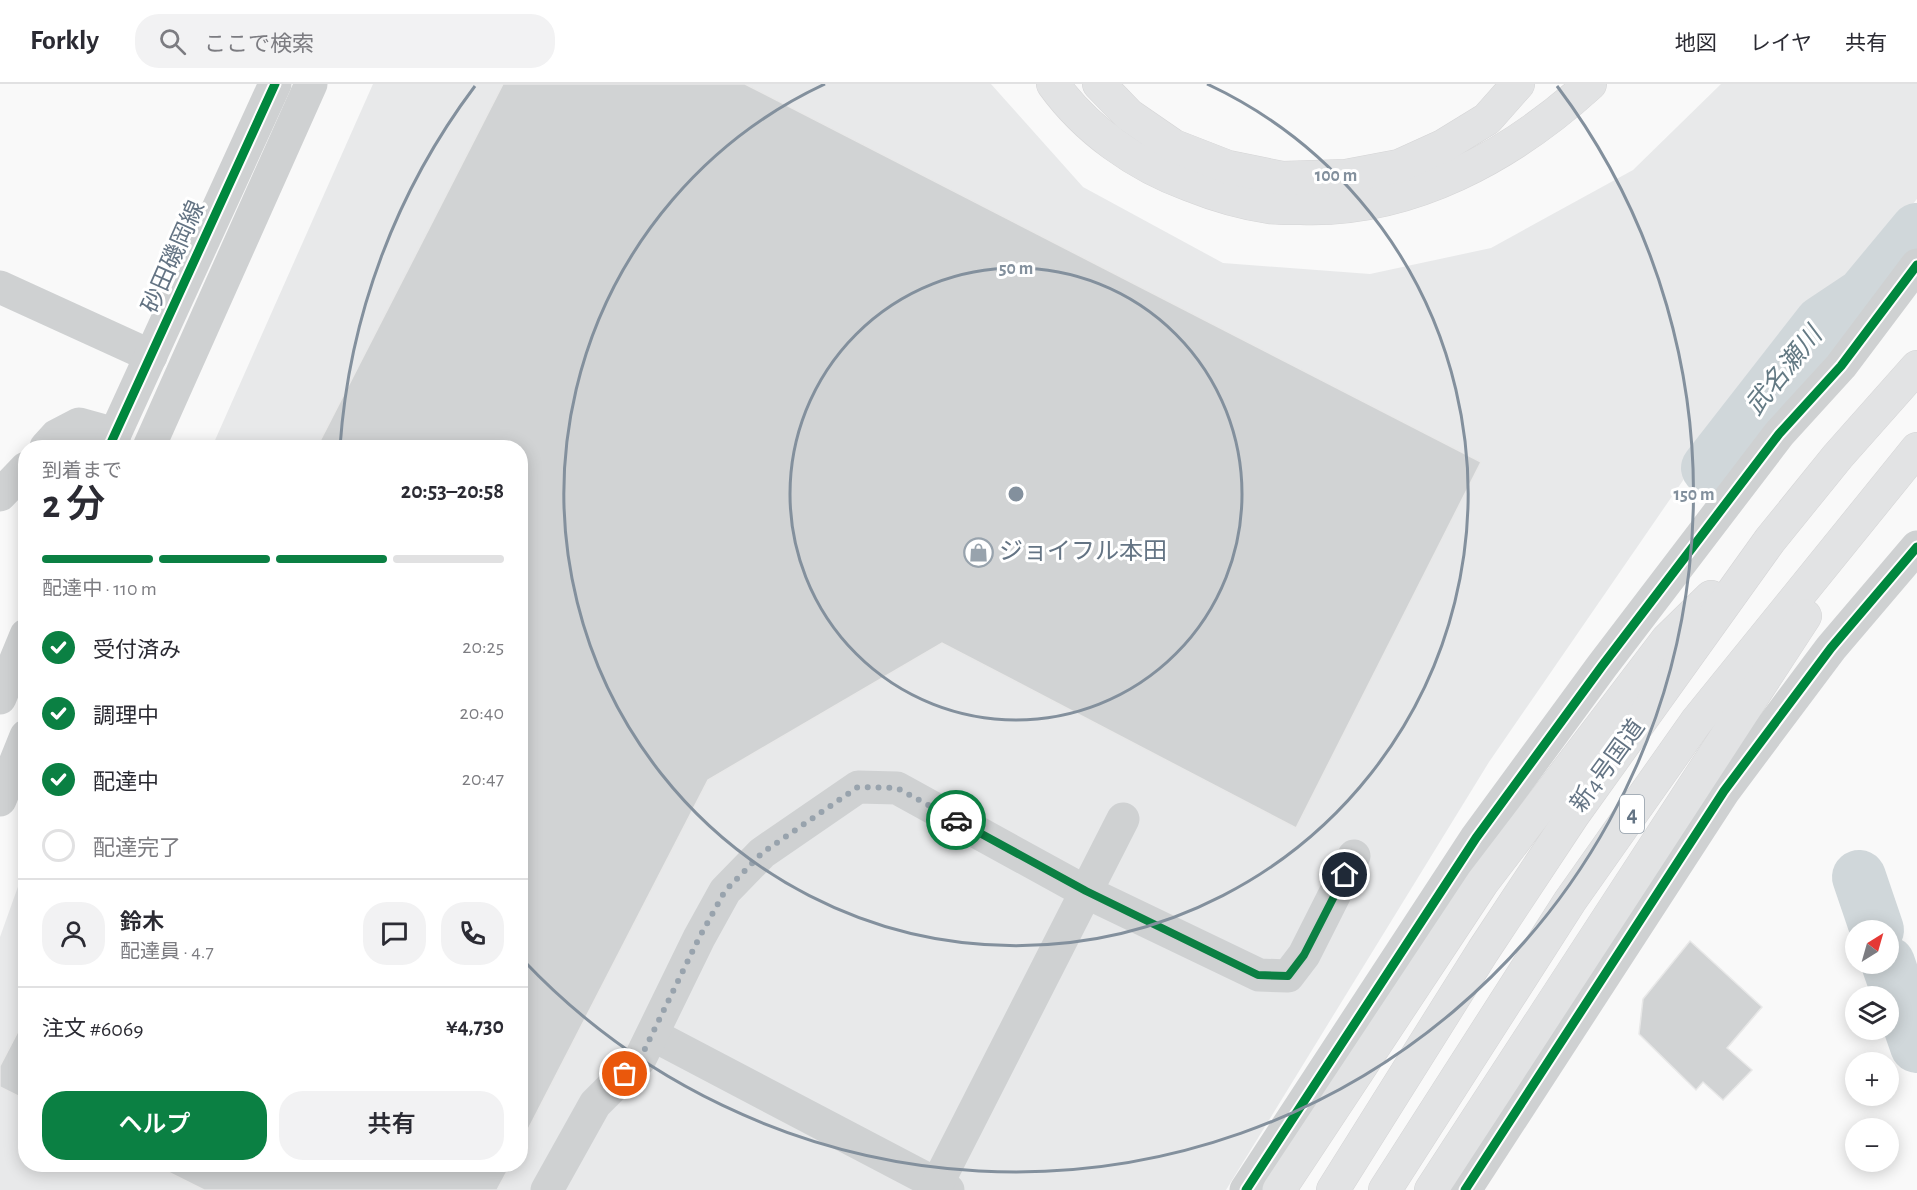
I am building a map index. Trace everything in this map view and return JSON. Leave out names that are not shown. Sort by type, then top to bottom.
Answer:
[{"type":"highway","points":[[1053,84],[1062,97],[1097,131],[1134,159],[1170,178],[1216,195],[1270,207],[1321,209],[1368,204],[1415,191],[1458,174],[1512,144],[1561,110],[1590,84]]},
{"type":"highway","points":[[1099,84],[1130,115],[1174,146],[1228,167],[1282,178],[1346,176],[1399,166],[1443,146],[1487,119],[1518,84]]},
{"type":"highway","name":"新4号国道","points":[[1333,1190],[1483,951],[1573,815],[1770,540],[1838,456],[1917,366]]},
{"type":"highway","points":[[1431,1190],[1913,454]]},
{"type":"highway","name":"新4号国道","points":[[1385,1190],[1570,901],[1696,722],[1913,454]]},
{"type":"highway","points":[[1280,1190],[1489,874],[1667,640],[1770,540]]},
{"type":"street","name":"砂田磯岡線","points":[[112,440],[275,84]]},
{"type":"street","points":[[152,440],[312,84]]},
{"type":"street","points":[[1246,1190],[1476,838],[1602,666],[1779,434],[1841,366],[1917,265]]},
{"type":"street","points":[[0,287],[151,356]]},
{"type":"street","points":[[52,440],[79,424],[110,440]]},
{"type":"street","points":[[0,495],[18,476]]},
{"type":"street","points":[[1465,1190],[1724,791],[1831,648],[1917,547]]},
{"type":"street","points":[[0,698],[18,654]]},
{"type":"street","points":[[0,800],[18,756]]},
{"type":"street","points":[[547,1190],[595,1104],[640,1059],[699,938],[725,891],[762,853],[858,787],[897,788],[1086,891],[1258,975],[1288,976],[1304,955],[1354,856]]},
{"type":"street","points":[[653,1035],[940,1188],[1123,819]]},
{"type":"shaded area","points":[[373,84],[991,84],[1083,187],[1223,263],[1370,274],[1491,248],[1633,170],[1721,84],[1917,84],[1917,199],[1695,463],[1489,762],[1226,1190],[0,1190],[0,937],[18,887],[18,1172],[528,1172],[528,440],[215,440]]},
{"type":"building","name":"ジョイフル本田","points":[[503,84],[745,84],[1481,462],[1296,828],[942,643],[708,780],[528,1129],[528,440],[321,440]]},
{"type":"building","points":[[1690,941],[1762,1007],[1727,1048],[1752,1070],[1723,1100],[1703,1082],[1696,1090],[1639,1034],[1643,999]]},
{"type":"building","points":[[18,1031],[18,1096],[0,1087],[0,1066]]},
{"type":"building","points":[[168,1172],[507,1172],[497,1190],[204,1190]]},
{"type":"waterway","name":"武名瀬川","points":[[1708,468],[1821,323],[1863,295],[1917,230]]},
{"type":"waterway","name":"武名瀬川","points":[[1859,877],[1874,920]]},
{"type":"waterway","name":"武名瀬川","points":[[1892,974],[1917,1046]]},
{"type":"cycle path","points":[[112,440],[275,84]]},
{"type":"cycle path","points":[[1246,1190],[1476,838],[1602,666],[1779,434],[1841,366],[1917,265]]},
{"type":"cycle path","points":[[1465,1190],[1724,791],[1831,648],[1917,547]]},
{"type":"way so far","points":[[625,1074],[640,1059],[699,938],[725,891],[762,853],[858,787],[897,788],[956,820]]},
{"type":"place","name":"ジョイフル本田","points":[[978,552]]},
{"type":"route","points":[[956,820],[1086,891],[1258,975],[1288,976],[1304,955],[1345,875]]}]
